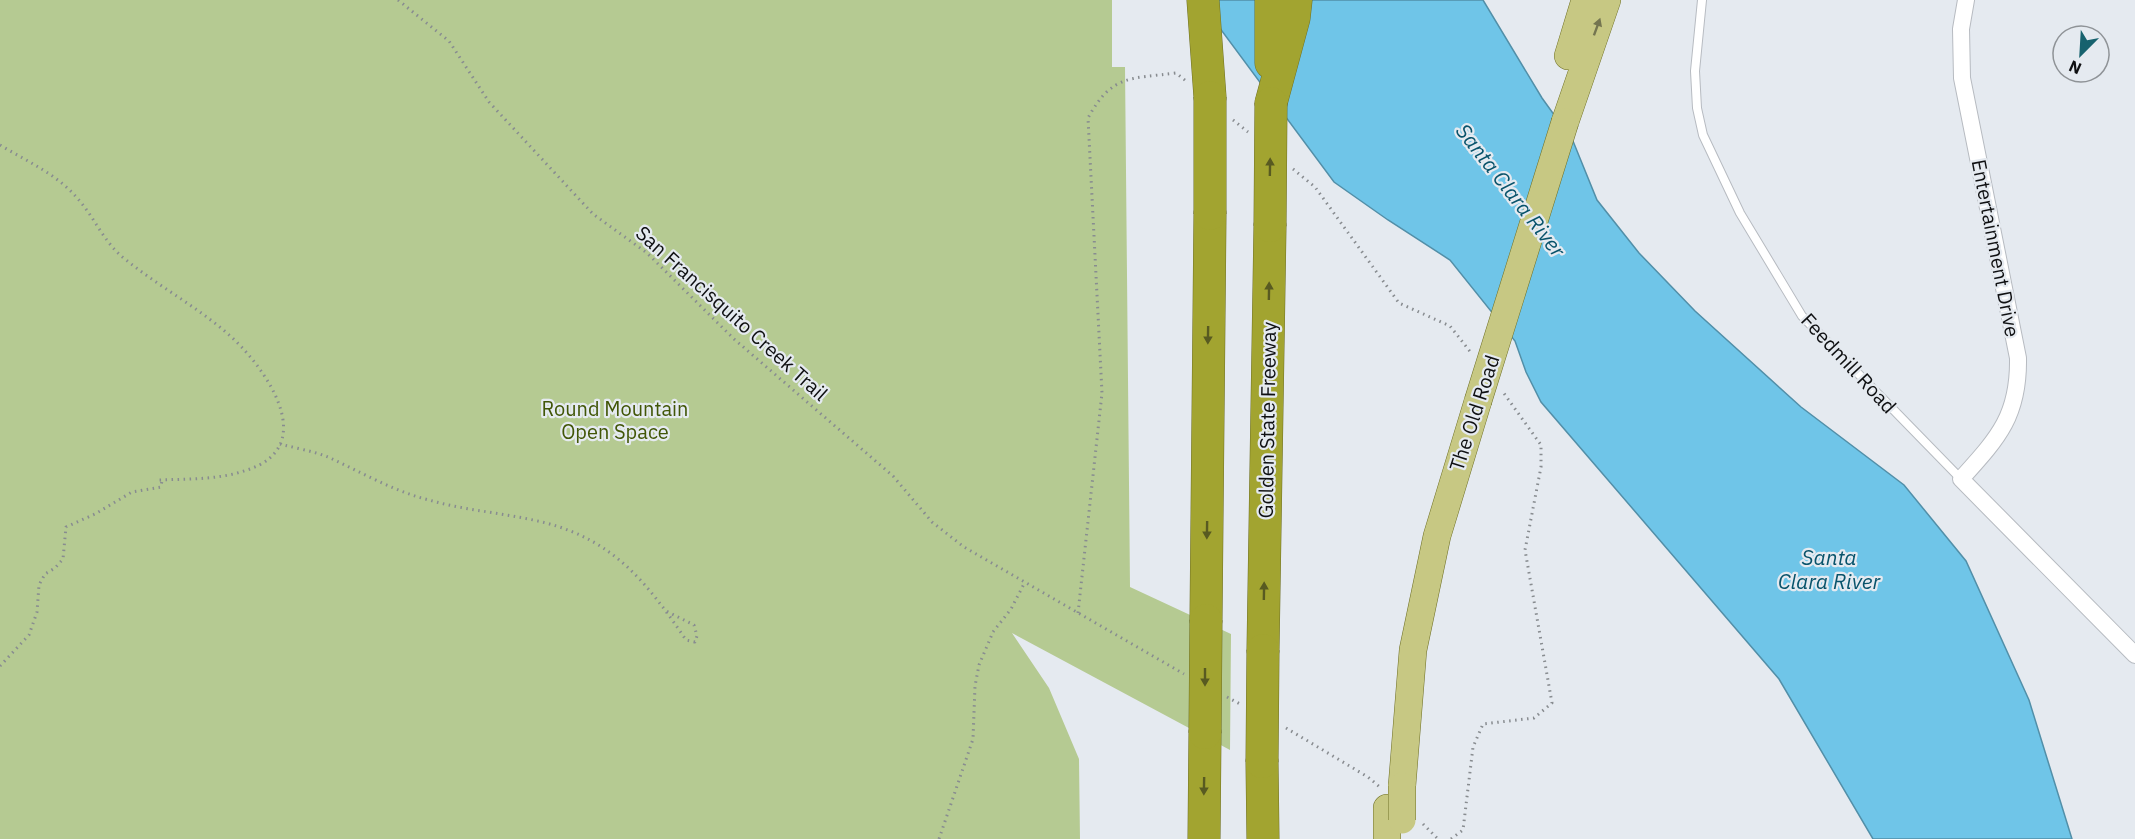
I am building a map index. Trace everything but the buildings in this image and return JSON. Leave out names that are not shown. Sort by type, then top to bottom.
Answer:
[{"type":"highway","points":[[1203,0],[1210,100]]},
{"type":"highway","points":[[1204,839],[1211,0]]},
{"type":"highway","name":"Golden State Freeway","points":[[1263,839],[1263,650],[1271,0]]},
{"type":"highway","points":[[1271,103],[1294,18],[1296,0]]},
{"type":"main road","name":"The Old Road","points":[[1396,810],[1388,728],[1407,587],[1481,394],[1558,118],[1585,0]]},
{"type":"main road","name":"The Old Road","points":[[1558,118],[1607,0]]},
{"type":"street","name":"Entertainment Drive","points":[[1960,479],[1996,440],[2008,421],[2018,380],[2018,358],[1962,78],[1961,29],[1966,0]]},
{"type":"street","name":"Feedmill Road","points":[[1960,479],[2135,655]]},
{"type":"lane","name":"Feedmill Road","points":[[1702,0],[1695,71],[1696,108],[1703,135],[1740,213],[1787,294],[1807,322],[1960,479]]},
{"type":"path","name":"San Francisquito Creek Trail","points":[[398,0],[449,41],[489,102],[593,214],[647,253],[734,339],[893,476],[932,522],[964,547],[1078,613],[1102,393],[1088,118],[1100,95],[1121,80],[1176,73],[1210,100]]},
{"type":"path","points":[[1210,100],[1254,137]]},
{"type":"path","points":[[0,145],[61,181],[79,200],[107,242],[125,259],[195,307],[250,354],[278,399],[284,419],[280,444],[269,459],[248,470],[217,477],[159,480],[161,487],[132,492],[95,514],[66,527],[63,559],[45,574],[39,585],[37,612],[29,635],[0,666]]},
{"type":"path","points":[[1289,166],[1315,187],[1399,303],[1450,326],[1479,363]]},
{"type":"path","points":[[1451,839],[1463,830],[1473,747],[1483,724],[1534,718],[1552,703],[1525,550],[1541,467],[1541,445],[1481,394]]},
{"type":"path","points":[[280,444],[326,456],[375,480],[427,500],[547,523],[585,539],[624,561],[650,588],[666,611],[686,639],[695,642],[697,636],[694,625],[666,611]]},
{"type":"path","points":[[939,839],[954,789],[973,739],[975,686],[979,665],[993,632],[1011,609],[1025,582]]},
{"type":"path","points":[[1298,734],[1368,777],[1396,810],[1438,839]]},
{"type":"green space","name":"Round Mountain Open Space","points":[[0,0],[1112,0],[1112,67],[1125,67],[1130,587],[1231,634],[1230,750],[1012,633],[1049,688],[1079,759],[1080,839],[0,839]]},
{"type":"water","name":"Santa Clara River","points":[[1199,0],[1483,0],[1542,98],[1573,141],[1597,200],[1639,253],[1695,311],[1801,407],[1904,485],[1966,561],[2029,700],[2072,839],[1873,839],[1779,679],[1541,402],[1526,372],[1515,341],[1450,260],[1334,182]]}]
